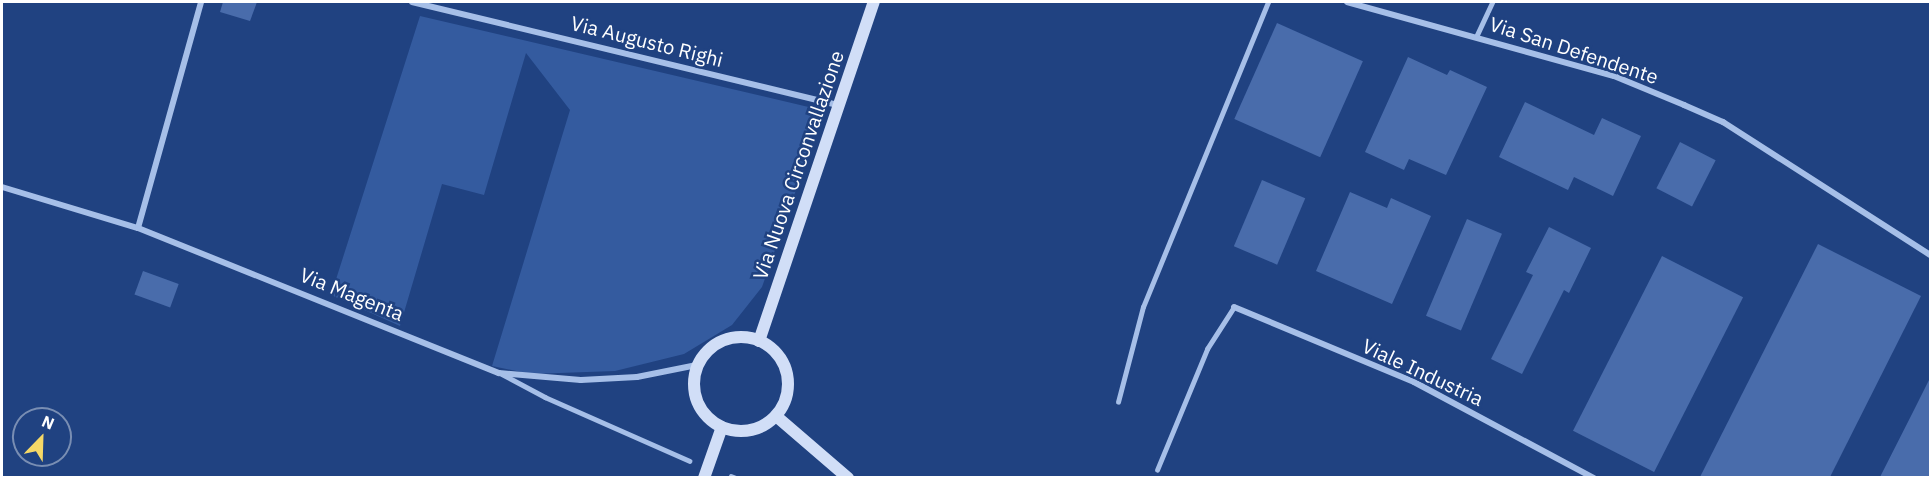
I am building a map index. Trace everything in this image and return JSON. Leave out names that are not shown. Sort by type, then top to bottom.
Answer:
[{"type":"street","points":[[138,228],[201,2]]},
{"type":"street","name":"Via Augusto Righi","points":[[412,2],[839,105]]},
{"type":"street","name":"Via Nuova Circonvallazione","points":[[759,340],[874,2]]},
{"type":"street","name":"Via San Defendente","points":[[1347,2],[1614,76],[1723,122],[1930,255]]},
{"type":"street","name":"Via Magenta","points":[[2,187],[138,228],[499,373],[581,380],[637,377],[697,365]]},
{"type":"street","name":"Viale Industria","points":[[1234,307],[1414,382],[1594,477]]},
{"type":"street","points":[[730,338],[759,340],[772,348],[787,374],[788,389],[776,416],[751,430],[722,427],[700,408],[694,387],[697,365],[717,344],[730,338]]},
{"type":"street","points":[[776,416],[848,477]]},
{"type":"street","points":[[704,477],[722,427]]},
{"type":"lane","points":[[1118,402],[1143,307],[1268,2]]},
{"type":"lane","points":[[1476,37],[1492,2]]},
{"type":"lane","points":[[1157,470],[1207,349],[1234,307]]},
{"type":"lane","points":[[499,373],[545,398],[690,460]]},
{"type":"shaded area","points":[[420,16],[817,109],[822,116],[762,287],[732,325],[684,354],[615,371],[531,374],[492,366],[570,110],[526,53],[484,195],[442,184],[400,326],[331,295]]},
{"type":"building","points":[[223,2],[257,2],[250,21],[220,12]]},
{"type":"building","points":[[1277,23],[1363,61],[1320,157],[1234,119]]},
{"type":"building","points":[[1408,57],[1447,75],[1450,70],[1487,87],[1446,175],[1409,159],[1404,170],[1365,152]]},
{"type":"building","points":[[1525,102],[1594,135],[1602,118],[1641,136],[1613,196],[1574,177],[1568,190],[1499,157]]},
{"type":"building","points":[[1680,142],[1716,160],[1692,206],[1656,188]]},
{"type":"building","points":[[1262,180],[1305,198],[1277,265],[1234,246]]},
{"type":"building","points":[[1350,192],[1387,208],[1391,198],[1431,216],[1392,304],[1316,271]]},
{"type":"building","points":[[1467,219],[1502,234],[1461,331],[1426,316]]},
{"type":"building","points":[[1549,227],[1591,248],[1569,293],[1564,290],[1522,374],[1491,359],[1533,275],[1526,272]]},
{"type":"building","points":[[1818,244],[1921,296],[1830,477],[1700,477]]},
{"type":"building","points":[[1662,256],[1743,297],[1654,472],[1573,431]]},
{"type":"building","points":[[143,271],[179,284],[170,307],[134,294]]},
{"type":"building","points":[[1930,378],[1930,477],[1880,477],[1914,410]]}]
